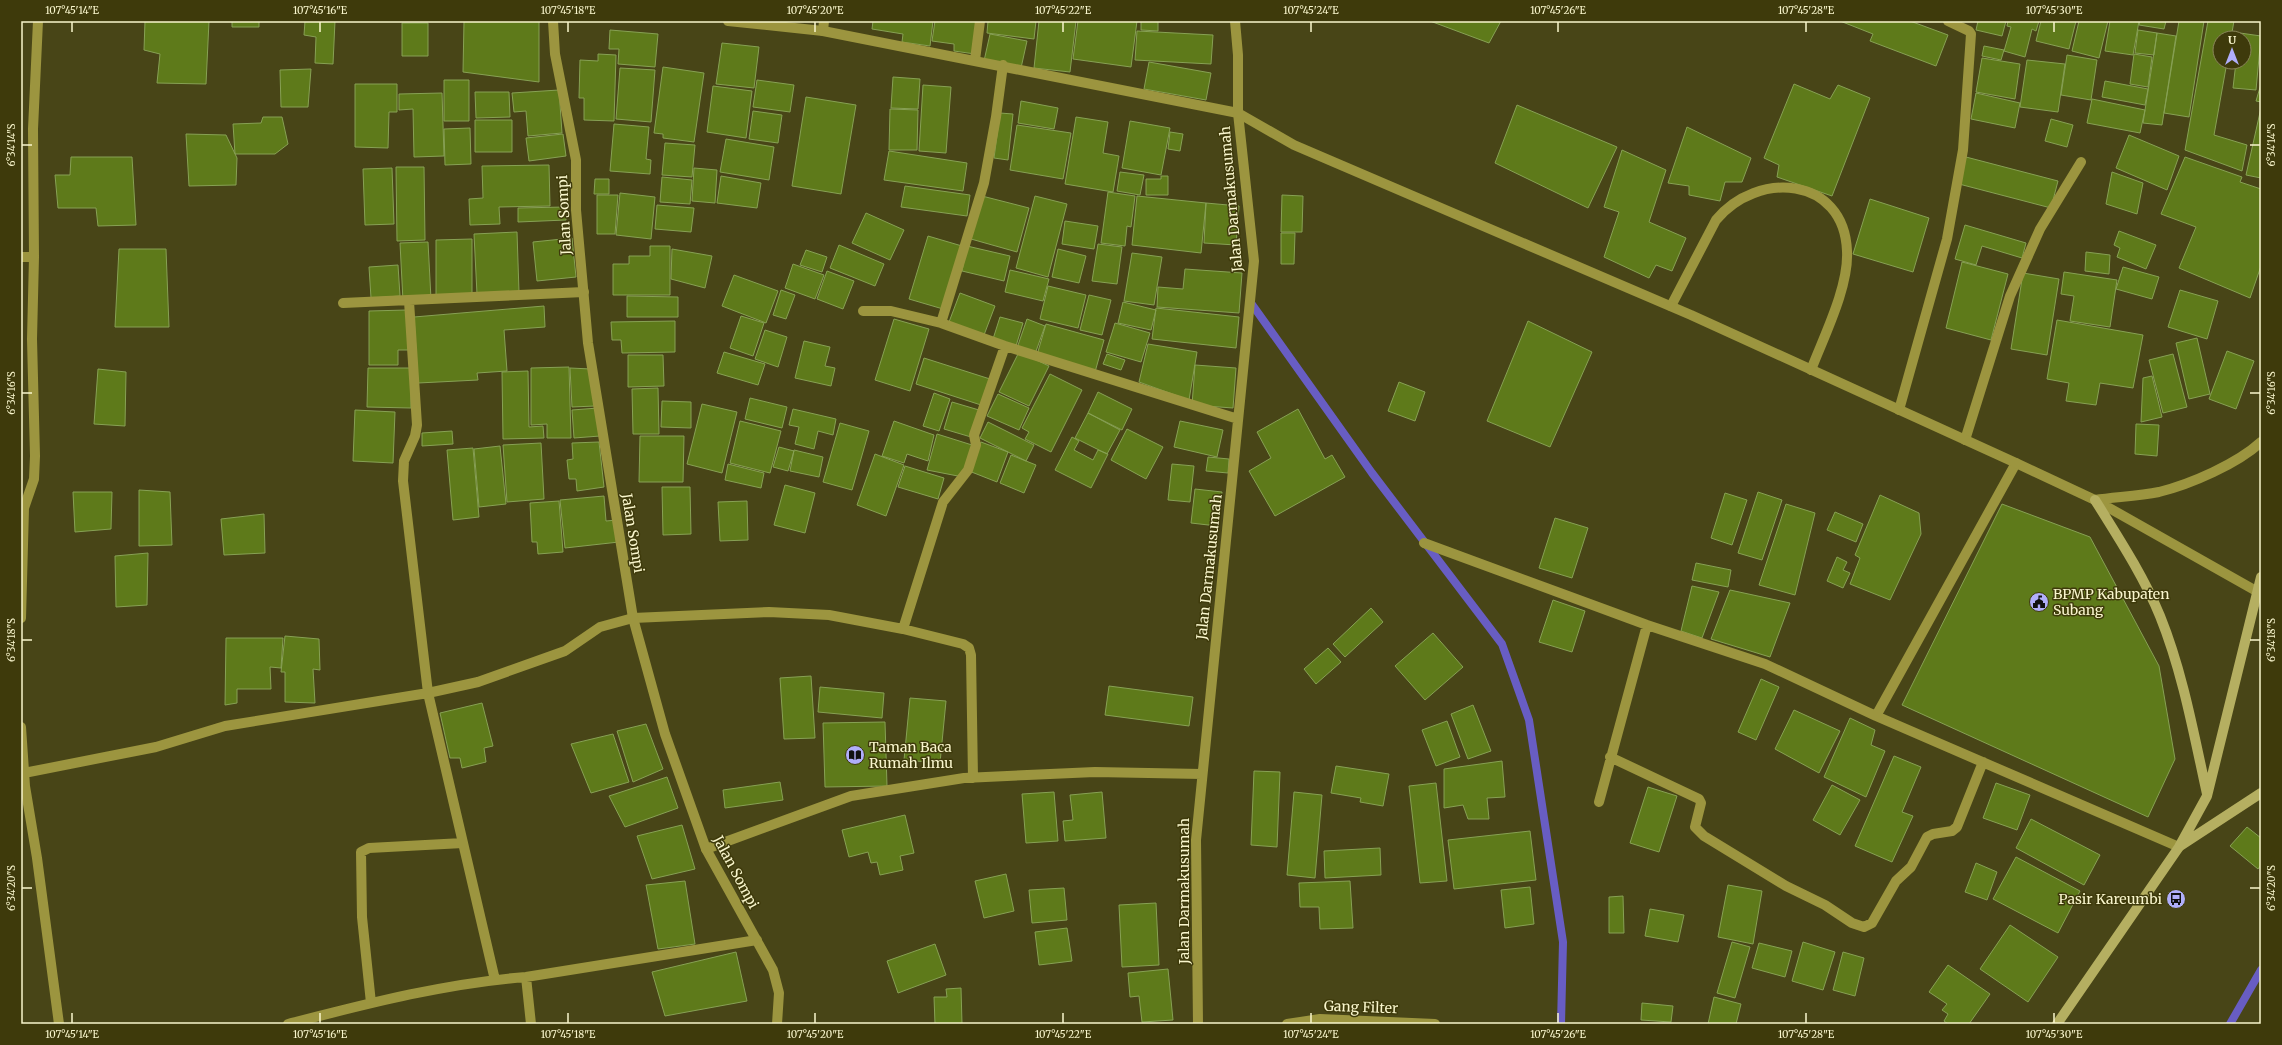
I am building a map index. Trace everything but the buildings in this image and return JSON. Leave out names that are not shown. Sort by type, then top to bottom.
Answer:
[{"type":"main road","points":[[2095,500],[2132,560],[2160,616],[2181,679],[2207,796]]},
{"type":"main road","points":[[2057,1024],[2179,847],[2207,796],[2259,593],[2261,577]]},
{"type":"main road","points":[[2179,847],[2261,793]]},
{"type":"street","points":[[21,618],[24,508],[34,479],[35,456],[32,339],[34,257],[33,129],[38,21]]},
{"type":"street","name":"Jalan Sompi","points":[[553,21],[555,54],[576,160],[576,210],[588,343],[633,618],[665,734],[706,849],[773,970],[779,993],[777,1024]]},
{"type":"street","points":[[728,21],[824,26],[974,60],[1238,113],[1294,145],[1671,306],[2095,500],[2259,593]]},
{"type":"street","points":[[974,60],[980,21]]},
{"type":"street","name":"Jalan Darmakusumah","points":[[1198,1024],[1196,840],[1254,261],[1238,113],[1238,55],[1235,21]]},
{"type":"street","points":[[1899,410],[1947,239],[1963,150],[1971,34],[1969,30],[1948,21]]},
{"type":"street","points":[[941,323],[984,182],[996,117],[1003,65]]},
{"type":"street","points":[[1965,440],[2010,296],[2040,229],[2081,162]]},
{"type":"street","points":[[1671,306],[1716,220],[1726,208],[1740,198],[1759,190],[1783,187],[1806,191],[1824,200],[1836,213],[1844,228],[1848,251],[1847,275],[1811,370]]},
{"type":"street","points":[[21,257],[34,257]]},
{"type":"street","points":[[343,303],[584,292]]},
{"type":"street","points":[[409,301],[417,425],[416,436],[404,461],[402,481],[428,693],[495,980]]},
{"type":"street","points":[[863,311],[891,311],[941,323],[1005,346],[1238,419]]},
{"type":"street","points":[[903,629],[943,502],[968,470],[976,445],[974,435],[1005,346]]},
{"type":"street","points":[[2095,500],[2160,492],[2210,473],[2240,458],[2261,442]]},
{"type":"street","points":[[1876,716],[2016,463]]},
{"type":"street","points":[[1424,543],[1647,625],[1765,664],[1876,716],[2179,847]]},
{"type":"street","points":[[24,773],[156,747],[225,726],[428,693],[478,682],[565,651],[600,628],[633,618],[769,612],[829,614],[903,629],[963,644],[969,648],[971,655],[973,778]]},
{"type":"street","points":[[1599,802],[1647,625]]},
{"type":"street","points":[[21,727],[25,817],[37,858],[59,1024]]},
{"type":"street","points":[[1610,757],[1699,799],[1701,803],[1694,827],[1704,836],[1786,886],[1825,905],[1852,923],[1864,927],[1872,923],[1896,881],[1911,867],[1927,837],[1933,834],[1952,831],[1957,827],[1982,762]]},
{"type":"street","points":[[706,849],[851,796],[973,778],[1095,772],[1202,774]]},
{"type":"street","points":[[371,1003],[362,917],[361,852],[369,848],[463,843]]},
{"type":"street","points":[[288,1024],[371,1003],[495,980],[526,977],[756,940]]},
{"type":"street","points":[[526,977],[531,1024]]},
{"type":"street","name":"Gang Filter","points":[[1287,1024],[1320,1019],[1435,1024]]},
{"type":"waterway","points":[[1251,303],[1372,473],[1502,644],[1529,720],[1563,942],[1561,1024]]},
{"type":"waterway","points":[[2230,1024],[2261,970]]},
{"type":"place","name":"BPMP Kabupaten Subang","points":[[2039,602]]},
{"type":"place","name":"Taman Baca Rumah Ilmu","points":[[855,755]]},
{"type":"place","name":"Pasir Kareumbi","points":[[2176,899]]}]
